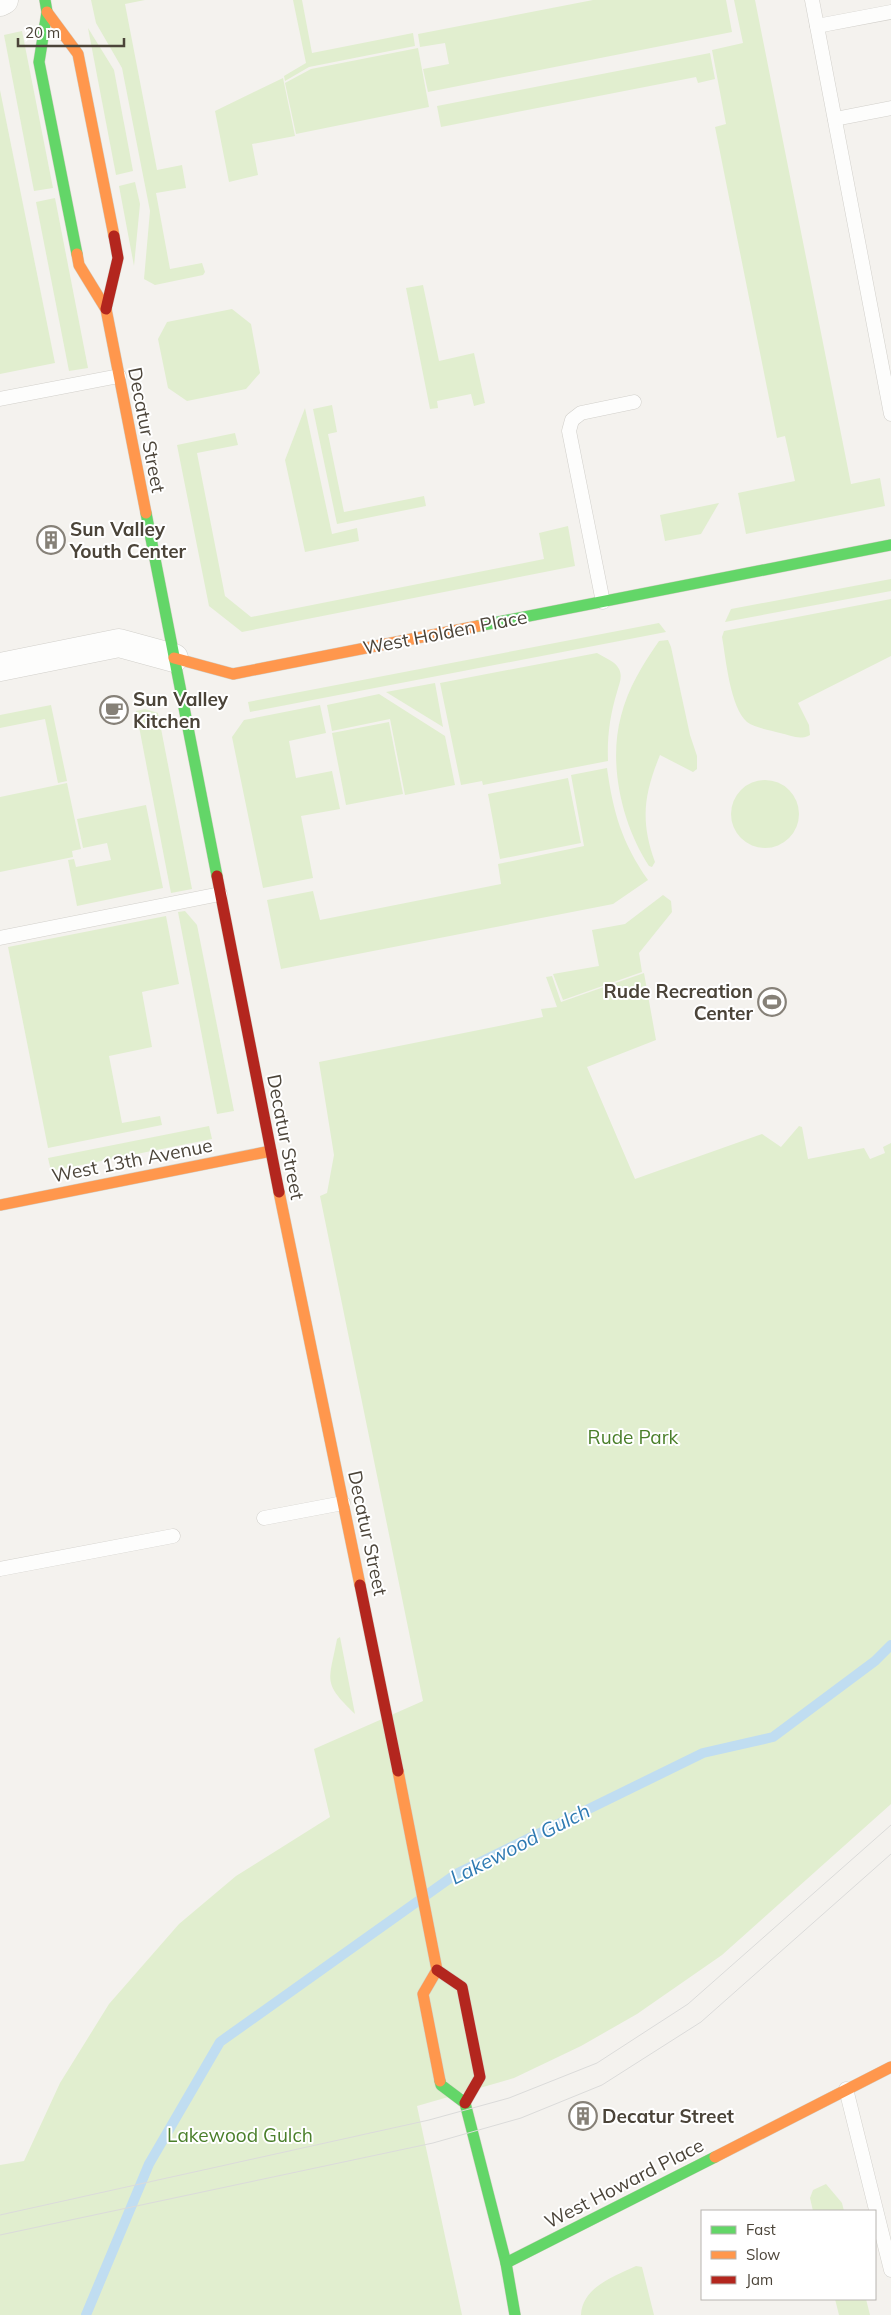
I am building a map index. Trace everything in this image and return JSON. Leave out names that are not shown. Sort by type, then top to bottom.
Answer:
[{"type":"street","points":[[0,2],[4,0]]},
{"type":"street","name":"Decatur Street","points":[[45,0],[47,12],[39,62],[62,181],[79,265],[106,309],[271,1151],[391,1734],[437,1970]]},
{"type":"street","name":"Decatur Street","points":[[47,12],[78,54],[100,164],[118,258],[106,309]]},
{"type":"street","name":"West Holden Place","points":[[0,667],[119,643],[233,674],[891,545]]},
{"type":"street","name":"West 13th Avenue","points":[[0,1205],[271,1151]]},
{"type":"street","points":[[465,2103],[480,2077],[462,1987],[437,1970],[423,1994],[439,2073],[442,2085],[465,2103],[506,2263],[515,2315]]},
{"type":"street","name":"West Howard Place","points":[[506,2263],[891,2067]]},
{"type":"lane","points":[[812,0],[891,414]]},
{"type":"lane","points":[[817,26],[891,12]]},
{"type":"lane","points":[[835,120],[891,108]]},
{"type":"lane","points":[[0,399],[118,376]]},
{"type":"lane","points":[[603,602],[569,432],[572,420],[581,413],[634,402]]},
{"type":"lane","points":[[0,938],[220,894]]},
{"type":"lane","points":[[264,1518],[343,1503]]},
{"type":"lane","points":[[0,1569],[173,1536]]},
{"type":"lane","points":[[846,2089],[891,2270]]},
{"type":"green space","points":[[91,0],[145,0],[125,4],[157,170],[182,165],[186,188],[156,193],[170,269],[202,263],[205,272],[203,275],[155,285],[144,279],[150,211],[122,68],[96,23]]},
{"type":"green space","points":[[293,0],[302,0],[312,53],[413,33],[415,46],[309,67],[285,81],[284,76],[306,63]]},
{"type":"green space","points":[[593,0],[726,0],[732,32],[428,92],[423,69],[449,64],[445,43],[420,47],[418,34]]},
{"type":"green space","points":[[734,0],[755,0],[851,484],[880,478],[885,506],[746,534],[738,493],[795,481],[785,436],[777,438],[715,127],[726,124],[712,50],[743,43]]},
{"type":"green space","points":[[88,28],[114,70],[133,171],[116,175]]},
{"type":"green space","points":[[22,31],[53,188],[34,191],[4,35]]},
{"type":"green space","points":[[418,48],[429,107],[296,134],[285,83],[311,69]]},
{"type":"green space","points":[[710,53],[715,79],[698,83],[696,77],[441,127],[437,106]]},
{"type":"green space","points":[[283,78],[295,136],[252,144],[258,175],[229,182],[215,111]]},
{"type":"green space","points":[[0,90],[55,363],[0,374]]},
{"type":"green space","points":[[135,182],[140,204],[134,266],[119,186]]},
{"type":"green space","points":[[55,198],[88,368],[69,371],[36,202]]},
{"type":"green space","points":[[423,285],[439,361],[474,353],[485,403],[474,406],[471,394],[437,401],[438,408],[430,409],[406,288]]},
{"type":"green space","points":[[232,309],[251,324],[260,373],[246,389],[187,401],[168,388],[158,339],[167,322]]},
{"type":"green space","points":[[332,405],[337,432],[328,434],[344,512],[424,496],[426,506],[337,524],[313,409]]},
{"type":"green space","points":[[305,408],[332,534],[357,528],[359,541],[305,552],[285,460]]},
{"type":"green space","points":[[235,433],[238,445],[197,453],[225,596],[251,617],[544,559],[539,533],[568,526],[575,566],[242,632],[209,606],[177,445]]},
{"type":"green space","points":[[719,503],[701,534],[665,541],[660,515]]},
{"type":"green space","points":[[891,579],[891,591],[725,622],[731,609]]},
{"type":"green space","points":[[891,599],[891,656],[798,703],[809,725],[810,735],[799,738],[763,729],[747,722],[741,715],[736,705],[730,682],[722,637],[724,631]]},
{"type":"green space","points":[[659,623],[666,632],[250,712],[248,702]]},
{"type":"green space","points":[[668,640],[690,735],[697,756],[697,769],[693,772],[660,755],[650,782],[646,808],[647,833],[655,862],[652,867],[649,866],[631,832],[625,813],[617,774],[617,735],[624,706],[647,658],[659,641]]},
{"type":"green space","points":[[597,653],[615,664],[621,675],[610,726],[608,761],[483,785],[482,781],[461,785],[440,683]]},
{"type":"green space","points":[[435,683],[443,727],[386,692]]},
{"type":"green space","points":[[379,694],[445,736],[455,785],[405,795],[390,719],[332,731],[327,705]]},
{"type":"green space","points":[[51,705],[67,781],[58,783],[45,719],[0,728],[0,715]]},
{"type":"green space","points":[[320,705],[326,733],[289,741],[296,778],[332,771],[340,809],[301,816],[313,878],[263,888],[232,737],[244,720]]},
{"type":"green space","points":[[145,709],[158,713],[192,889],[171,893],[136,711]]},
{"type":"green space","points":[[389,722],[403,794],[346,805],[332,733]]},
{"type":"green space","points":[[607,768],[612,799],[620,827],[631,853],[648,880],[613,904],[281,969],[267,900],[313,891],[320,920],[501,884],[498,864],[584,846],[571,775]]},
{"type":"green space","points":[[568,778],[581,843],[500,859],[488,794]]},
{"type":"green space","points":[[765,780],[778,783],[789,790],[796,801],[799,814],[796,827],[789,838],[778,845],[765,848],[752,845],[741,838],[734,827],[731,814],[734,801],[741,790],[752,783]]},
{"type":"green space","points":[[67,783],[81,849],[72,851],[73,857],[0,872],[0,797]]},
{"type":"green space","points":[[146,805],[163,888],[77,906],[68,860],[74,859],[76,867],[111,860],[107,843],[83,848],[77,819]]},
{"type":"green space","points":[[663,895],[671,901],[672,912],[639,953],[642,972],[563,1000],[553,974],[599,966],[592,930],[625,924]]},
{"type":"green space","points":[[185,911],[197,925],[234,1111],[217,1114],[178,912]]},
{"type":"green space","points":[[166,916],[179,984],[142,992],[152,1047],[109,1056],[122,1123],[160,1116],[162,1125],[48,1148],[8,947]]},
{"type":"green space","name":"Rude Park","points":[[644,973],[656,1040],[587,1067],[635,1179],[762,1134],[781,1147],[799,1126],[802,1127],[808,1159],[864,1148],[870,1159],[885,1153],[883,1147],[891,1143],[891,1804],[722,1955],[637,2014],[581,2046],[514,2078],[417,2106],[462,2315],[0,2315],[0,2165],[24,2161],[60,2083],[109,2004],[179,1924],[236,1876],[330,1817],[314,1749],[423,1701],[320,1196],[327,1193],[334,1155],[319,1062],[543,1017],[541,1009],[557,1007],[546,977],[552,976],[561,1002]]},
{"type":"green space","points":[[209,1126],[212,1139],[51,1171],[48,1158]]},
{"type":"green space","points":[[340,1637],[355,1714],[337,1695],[331,1681],[330,1673],[337,1639]]},
{"type":"green space","points":[[826,2184],[842,2203],[844,2210],[813,2210],[810,2198],[813,2190]]},
{"type":"green space","points":[[636,2266],[642,2267],[654,2315],[581,2315],[583,2305],[593,2290]]},
{"type":"green space","points":[[835,2300],[866,2300],[870,2315],[839,2315]]},
{"type":"waterway","name":"Lakewood Gulch","points":[[86,2315],[149,2164],[220,2042],[456,1874],[703,1753],[773,1737],[875,1661],[891,1645]]},
{"type":"tram line","points":[[0,2215],[429,2120],[509,2098],[597,2063],[688,2004],[891,1825]]},
{"type":"tram line","points":[[0,2235],[433,2143],[521,2118],[602,2085],[701,2022],[891,1854]]},
{"type":"traffic: fast","points":[[45,0],[47,12],[39,62],[77,254]]},
{"type":"traffic: fast","points":[[146,513],[217,876]]},
{"type":"traffic: fast","points":[[478,626],[891,545]]},
{"type":"traffic: fast","points":[[440,2081],[441,2085],[465,2103],[506,2263],[515,2315]]},
{"type":"traffic: fast","points":[[506,2263],[715,2157]]},
{"type":"traffic: slow","points":[[47,12],[78,54],[114,236]]},
{"type":"traffic: slow","points":[[77,254],[79,265],[106,309],[146,513]]},
{"type":"traffic: slow","points":[[174,658],[233,674],[478,626]]},
{"type":"traffic: slow","points":[[0,1205],[271,1151]]},
{"type":"traffic: slow","points":[[279,1192],[360,1585]]},
{"type":"traffic: slow","points":[[398,1771],[437,1970],[423,1994],[440,2081]]},
{"type":"traffic: slow","points":[[715,2157],[891,2067]]},
{"type":"traffic: jam","points":[[106,309],[118,258],[114,236]]},
{"type":"traffic: jam","points":[[217,876],[279,1192]]},
{"type":"traffic: jam","points":[[360,1585],[398,1771]]},
{"type":"traffic: jam","points":[[437,1970],[462,1987],[480,2077],[465,2103]]},
{"type":"place","name":"Sun Valley Youth Center","points":[[51,540]]},
{"type":"place","name":"Sun Valley Kitchen","points":[[114,710]]},
{"type":"place","name":"Rude Recreation Center","points":[[772,1002]]},
{"type":"place","name":"Decatur Street","points":[[583,2116]]}]
